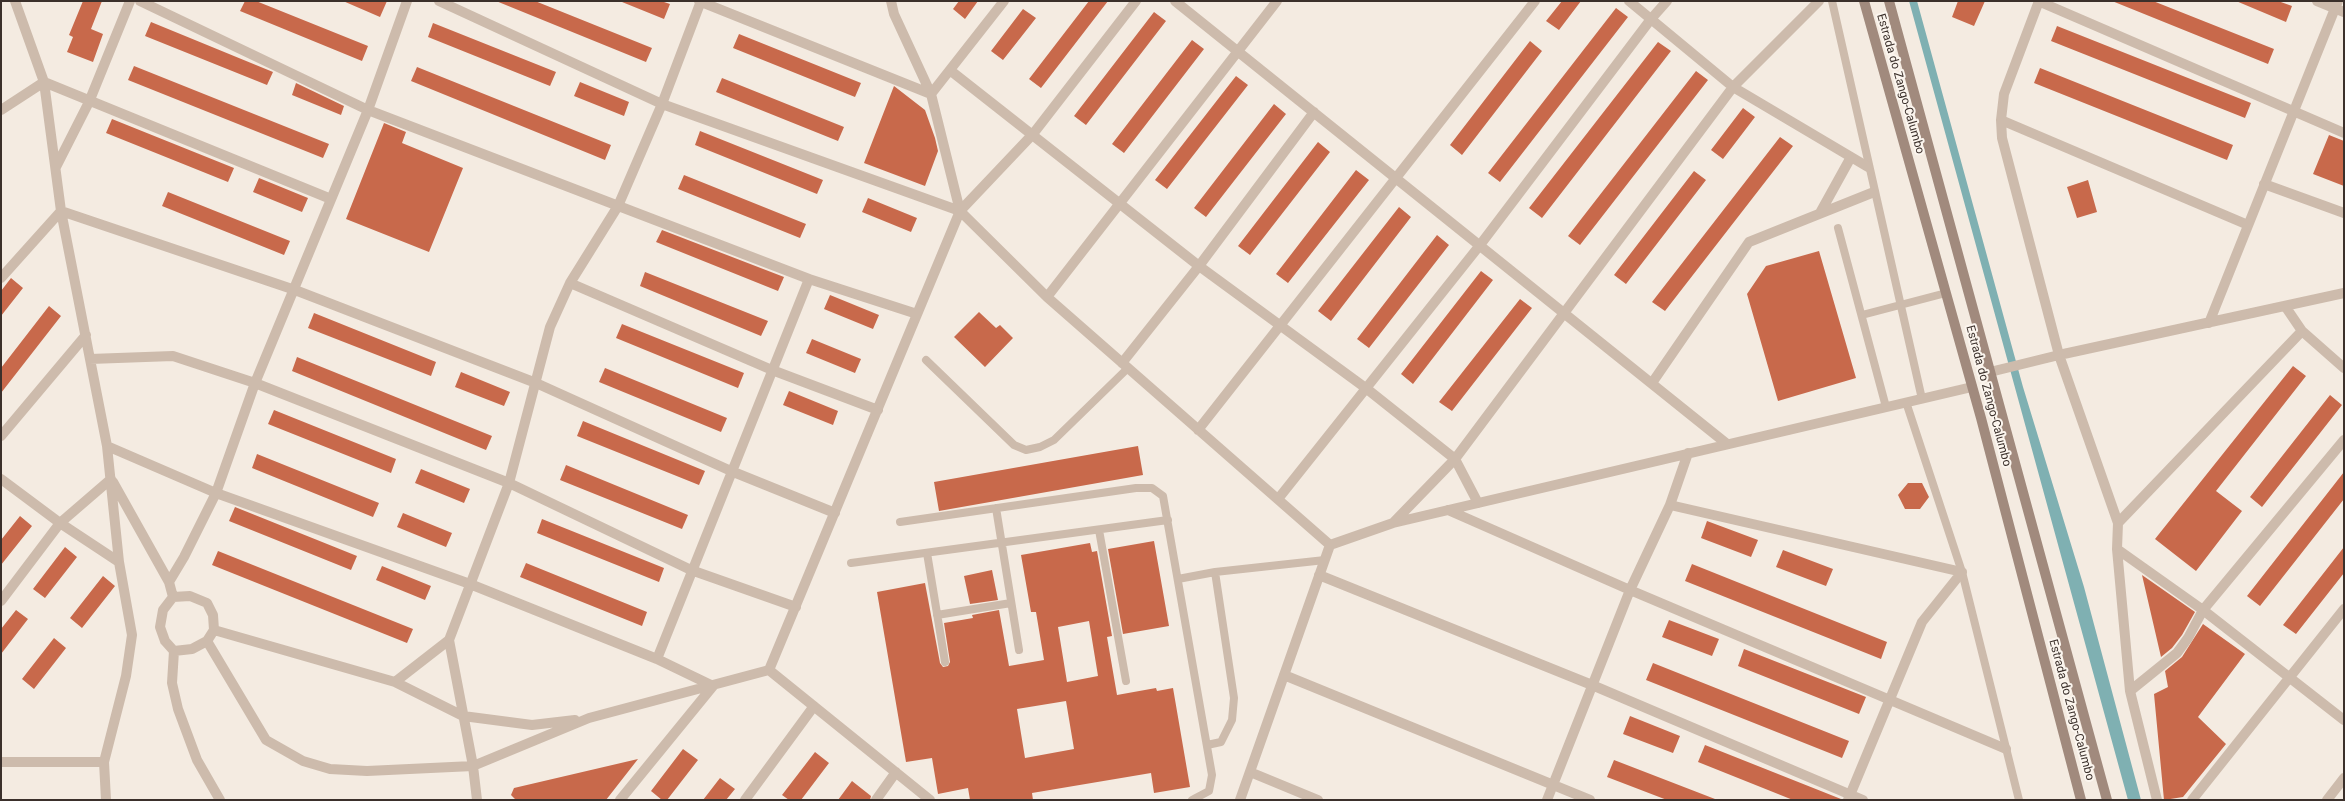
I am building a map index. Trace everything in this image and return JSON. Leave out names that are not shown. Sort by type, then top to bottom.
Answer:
[{"type":"main road","name":"Estrada do Zango-Calumbo","points":[[1864,1],[1972,387],[2081,800]]},
{"type":"main road","name":"Estrada do Zango-Calumbo","points":[[1889,1],[2107,800]]},
{"type":"street","points":[[15,1],[44,82],[61,211],[107,446],[119,562],[132,635],[126,676],[104,762],[106,800]]},
{"type":"street","points":[[56,167],[89,102],[130,1]]},
{"type":"street","points":[[140,1],[368,110],[809,280],[918,314]]},
{"type":"street","points":[[169,582],[184,557],[216,493],[255,383],[295,290],[368,110],[407,1]]},
{"type":"street","points":[[439,1],[662,104],[960,211],[1047,297],[1330,545]]},
{"type":"street","points":[[476,800],[473,766],[449,640],[509,483],[550,327],[570,283],[618,206],[662,104],[700,1],[931,94]]},
{"type":"street","points":[[891,1],[894,14],[931,94],[960,211]]},
{"type":"street","points":[[931,94],[951,71],[1004,1]]},
{"type":"street","points":[[769,670],[960,211],[1033,134],[1136,1]]},
{"type":"street","points":[[1175,1],[1727,444]]},
{"type":"street","points":[[1047,297],[1277,1]]},
{"type":"street","points":[[1198,430],[1278,325],[1397,179],[1535,1]]},
{"type":"street","points":[[1629,1],[1733,87],[1868,167]]},
{"type":"street","points":[[1278,499],[1480,245],[1651,19],[1667,1]]},
{"type":"street","points":[[1393,523],[1456,459],[1733,87],[1819,1]]},
{"type":"street","points":[[2157,800],[2130,691],[2117,549],[2118,523],[2059,355],[2002,138],[2001,120],[2004,94],[2039,1],[2293,113],[2344,133]]},
{"type":"street","points":[[2209,323],[2293,113],[2339,7],[2317,1]]},
{"type":"street","points":[[951,71],[1199,266],[1366,389],[1456,459],[1478,503]]},
{"type":"street","points":[[44,82],[89,102],[331,199]]},
{"type":"street","points":[[1,110],[44,82]]},
{"type":"street","points":[[1125,365],[1314,112]]},
{"type":"street","points":[[2001,120],[2248,225]]},
{"type":"street","points":[[1820,213],[1851,157]]},
{"type":"street","points":[[2264,184],[2344,212]]},
{"type":"street","points":[[1652,383],[1749,242],[1874,192]]},
{"type":"street","points":[[1,278],[61,211]]},
{"type":"street","points":[[61,211],[295,290],[536,383],[731,471],[835,513]]},
{"type":"street","points":[[657,659],[691,570],[809,280]]},
{"type":"street","points":[[570,283],[772,370],[878,410]]},
{"type":"street","points":[[1990,372],[2059,355],[2344,293]]},
{"type":"street","points":[[2284,306],[2302,331],[2344,368]]},
{"type":"street","points":[[2118,523],[2302,331]]},
{"type":"street","points":[[1,436],[86,335]]},
{"type":"street","points":[[90,359],[173,356],[255,383],[509,483],[691,570],[796,607]]},
{"type":"street","points":[[1240,800],[1330,545],[1393,523],[1972,387]]},
{"type":"street","points":[[2130,691],[2177,653],[2188,638],[2203,610],[2344,440]]},
{"type":"street","points":[[107,446],[216,493],[470,584],[657,659],[713,686]]},
{"type":"street","points":[[1547,800],[1630,590],[1670,505],[1688,453]]},
{"type":"street","points":[[1,479],[60,523],[119,562]]},
{"type":"street","points":[[1,601],[60,523],[111,479]]},
{"type":"street","points":[[111,479],[169,582],[173,597]]},
{"type":"street","points":[[1670,505],[1962,572],[1922,622],[1888,700],[1849,798]]},
{"type":"street","points":[[1448,510],[1630,590],[2006,749]]},
{"type":"street","points":[[2117,549],[2203,610],[2290,676],[2344,720]]},
{"type":"street","points":[[1319,575],[1592,686],[1849,798],[1863,800]]},
{"type":"street","points":[[174,651],[192,649],[206,641],[214,630],[213,615],[207,603],[190,596],[173,597],[163,610],[160,627],[165,641],[174,651],[172,683],[178,709],[197,760],[220,800]]},
{"type":"street","points":[[2192,800],[2344,609]]},
{"type":"street","points":[[214,630],[395,682],[463,716],[532,725],[589,718],[769,670]]},
{"type":"street","points":[[395,682],[449,640]]},
{"type":"street","points":[[206,641],[266,740],[303,761],[330,769],[367,771],[473,766],[589,718]]},
{"type":"street","points":[[769,670],[930,800]]},
{"type":"street","points":[[1284,675],[1590,800]]},
{"type":"street","points":[[620,800],[713,686]]},
{"type":"street","points":[[744,800],[814,706]]},
{"type":"street","points":[[1,762],[104,762]]},
{"type":"street","points":[[876,800],[896,772]]},
{"type":"street","points":[[1250,772],[1318,800]]},
{"type":"street","points":[[2327,800],[2344,778]]},
{"type":"lane","points":[[1832,1],[1868,167],[1922,398]]},
{"type":"lane","points":[[1838,228],[1886,407]]},
{"type":"lane","points":[[1862,314],[1946,293]]},
{"type":"lane","points":[[926,360],[1014,445],[1026,450],[1040,447],[1054,440],[1125,365]]},
{"type":"lane","points":[[1906,402],[1962,572],[2019,800]]},
{"type":"lane","points":[[900,522],[1136,488],[1152,488],[1163,496],[1212,775],[1209,791],[1192,800]]},
{"type":"lane","points":[[996,508],[1019,650]]},
{"type":"lane","points":[[851,563],[1168,520]]},
{"type":"lane","points":[[1099,530],[1126,680]]},
{"type":"lane","points":[[927,553],[945,662]]},
{"type":"lane","points":[[1178,579],[1215,572],[1324,560]]},
{"type":"lane","points":[[1207,745],[1222,742],[1232,720],[1234,698],[1215,572]]},
{"type":"lane","points":[[937,615],[1011,603]]},
{"type":"water","points":[[1909,1],[1917,1],[2023,387],[2084,587],[2141,800],[2128,800]]},
{"type":"building","points":[[83,1],[102,1],[91,29],[103,34],[93,62],[67,52],[73,37],[69,35]]},
{"type":"building","points":[[245,1],[256,1],[368,46],[362,61],[240,11]]},
{"type":"building","points":[[343,1],[387,1],[380,17]]},
{"type":"building","points":[[496,1],[535,1],[652,48],[646,62]]},
{"type":"building","points":[[661,1],[670,4],[664,19],[622,2]]},
{"type":"building","points":[[959,1],[978,1],[965,19],[953,9]]},
{"type":"building","points":[[1089,1],[1108,1],[1041,88],[1029,79]]},
{"type":"building","points":[[1562,1],[1581,1],[1559,30],[1546,21]]},
{"type":"building","points":[[1958,1],[1985,1],[1974,26],[1952,17]]},
{"type":"building","points":[[2112,1],[2153,1],[2274,49],[2268,64]]},
{"type":"building","points":[[2236,1],[2278,1],[2292,6],[2286,22]]},
{"type":"building","points":[[1616,8],[1628,17],[1500,182],[1488,173]]},
{"type":"building","points":[[1023,9],[1036,18],[1003,60],[991,51]]},
{"type":"building","points":[[1154,12],[1166,21],[1086,125],[1074,116]]},
{"type":"building","points":[[151,22],[273,72],[267,85],[145,36]]},
{"type":"building","points":[[433,23],[556,72],[550,86],[428,37]]},
{"type":"building","points":[[2057,26],[2251,103],[2245,118],[2051,41]]},
{"type":"building","points":[[739,34],[861,83],[855,97],[733,48]]},
{"type":"building","points":[[1192,40],[1204,49],[1124,153],[1112,144]]},
{"type":"building","points":[[1530,41],[1542,51],[1462,155],[1450,145]]},
{"type":"building","points":[[1658,42],[1671,51],[1542,218],[1529,208]]},
{"type":"building","points":[[134,66],[329,144],[323,158],[128,80]]},
{"type":"building","points":[[417,67],[611,145],[605,160],[411,81]]},
{"type":"building","points":[[2040,68],[2233,145],[2227,160],[2034,83]]},
{"type":"building","points":[[1696,71],[1708,80],[1580,245],[1568,236]]},
{"type":"building","points":[[1236,76],[1248,85],[1167,189],[1155,180]]},
{"type":"building","points":[[722,78],[844,127],[838,141],[716,92]]},
{"type":"building","points":[[580,82],[629,102],[624,116],[574,96]]},
{"type":"building","points":[[296,83],[344,106],[341,115],[292,95]]},
{"type":"building","points":[[894,86],[925,110],[935,138],[938,151],[925,186],[864,163]]},
{"type":"building","points":[[1274,104],[1286,114],[1206,217],[1194,208]]},
{"type":"building","points":[[1743,108],[1755,117],[1723,159],[1711,150]]},
{"type":"building","points":[[112,119],[234,168],[228,182],[106,133]]},
{"type":"building","points":[[384,123],[406,132],[402,143],[463,168],[429,252],[346,219]]},
{"type":"building","points":[[700,131],[823,180],[817,194],[695,145]]},
{"type":"building","points":[[2329,135],[2344,141],[2344,186],[2313,174]]},
{"type":"building","points":[[1780,137],[1793,146],[1665,311],[1652,302]]},
{"type":"building","points":[[1318,142],[1330,152],[1250,255],[1238,246]]},
{"type":"building","points":[[1356,170],[1369,180],[1288,283],[1276,274]]},
{"type":"building","points":[[1694,171],[1706,180],[1626,284],[1614,275]]},
{"type":"building","points":[[684,175],[806,224],[800,238],[678,189]]},
{"type":"building","points":[[259,178],[308,198],[302,212],[253,192]]},
{"type":"building","points":[[2088,180],[2097,212],[2077,218],[2067,187]]},
{"type":"building","points":[[168,192],[290,241],[284,255],[162,206]]},
{"type":"building","points":[[868,198],[917,218],[911,232],[862,212]]},
{"type":"building","points":[[1399,207],[1411,217],[1331,321],[1318,311]]},
{"type":"building","points":[[662,230],[784,277],[778,291],[656,242]]},
{"type":"building","points":[[1437,235],[1449,245],[1369,348],[1357,339]]},
{"type":"building","points":[[1819,251],[1856,378],[1778,401],[1747,294],[1766,266]]},
{"type":"building","points":[[1481,271],[1493,280],[1413,384],[1401,374]]},
{"type":"building","points":[[645,272],[768,321],[761,336],[640,286]]},
{"type":"building","points":[[11,278],[23,288],[1,316],[1,291]]},
{"type":"building","points":[[830,295],[879,315],[873,329],[824,309]]},
{"type":"building","points":[[1520,299],[1532,308],[1452,411],[1439,402]]},
{"type":"building","points":[[49,306],[61,316],[1,393],[1,368]]},
{"type":"building","points":[[979,312],[996,328],[1000,325],[1013,338],[985,367],[954,337]]},
{"type":"building","points":[[314,313],[436,362],[431,376],[308,328]]},
{"type":"building","points":[[622,324],[744,373],[738,388],[616,338]]},
{"type":"building","points":[[812,339],[861,359],[855,373],[806,353]]},
{"type":"building","points":[[297,357],[492,436],[486,450],[292,371]]},
{"type":"building","points":[[2293,366],[2306,376],[2216,491],[2242,511],[2196,571],[2155,539]]},
{"type":"building","points":[[605,368],[727,418],[721,432],[599,382]]},
{"type":"building","points":[[461,372],[510,392],[504,406],[455,387]]},
{"type":"building","points":[[789,391],[838,411],[833,425],[783,405]]},
{"type":"building","points":[[2330,395],[2342,405],[2262,507],[2250,497]]},
{"type":"building","points":[[274,410],[396,459],[391,473],[268,424]]},
{"type":"building","points":[[583,421],[705,471],[699,485],[577,436]]},
{"type":"building","points":[[1138,446],[1143,475],[939,511],[934,482]]},
{"type":"building","points":[[257,454],[379,503],[373,517],[252,468]]},
{"type":"building","points":[[566,465],[688,515],[682,529],[560,480]]},
{"type":"building","points":[[421,469],[470,489],[464,503],[415,483]]},
{"type":"building","points":[[2344,472],[2344,499],[2260,606],[2247,596]]},
{"type":"building","points":[[1908,483],[1922,483],[1929,497],[1920,509],[1905,509],[1898,495]]},
{"type":"building","points":[[235,507],[357,556],[351,570],[229,521]]},
{"type":"building","points":[[403,513],[452,533],[446,547],[397,527]]},
{"type":"building","points":[[20,516],[32,526],[1,565],[1,540]]},
{"type":"building","points":[[542,519],[664,568],[659,582],[537,533]]},
{"type":"building","points":[[1707,521],[1758,540],[1751,557],[1701,538]]},
{"type":"building","points":[[1154,541],[1169,626],[1123,634],[1108,549]]},
{"type":"building","points":[[1090,543],[1092,552],[1097,551],[1112,636],[1107,637],[1117,695],[1156,688],[1157,691],[1173,688],[1190,787],[1154,793],[1151,773],[1032,793],[1033,800],[970,800],[968,788],[938,794],[932,758],[906,762],[877,592],[925,583],[940,663],[943,667],[948,666],[950,662],[944,623],[973,618],[972,615],[999,610],[1009,666],[1044,660],[1036,612],[1031,612],[1021,555]],"holes":[[[1089,621],[1098,676],[1067,682],[1058,627]],[[1066,701],[1074,749],[1025,758],[1017,709]]]},
{"type":"building","points":[[65,547],[77,557],[45,598],[33,589]]},
{"type":"building","points":[[2344,547],[2344,573],[2296,634],[2283,625]]},
{"type":"building","points":[[1783,550],[1833,569],[1826,586],[1776,567]]},
{"type":"building","points":[[218,551],[413,629],[407,643],[212,565]]},
{"type":"building","points":[[526,563],[647,612],[642,626],[520,577]]},
{"type":"building","points":[[1692,564],[1887,642],[1881,659],[1685,581]]},
{"type":"building","points":[[382,566],[431,586],[425,600],[376,580]]},
{"type":"building","points":[[992,570],[998,600],[970,604],[964,576]]},
{"type":"building","points":[[2142,575],[2195,612],[2182,635],[2172,648],[2161,657]]},
{"type":"building","points":[[103,576],[115,586],[82,628],[70,618]]},
{"type":"building","points":[[16,610],[28,619],[1,654],[1,629]]},
{"type":"building","points":[[1669,620],[1719,639],[1712,656],[1662,637]]},
{"type":"building","points":[[2203,624],[2245,654],[2198,717],[2226,744],[2183,797],[2164,800],[2154,694],[2168,687],[2165,671],[2182,657]]},
{"type":"building","points":[[54,638],[66,648],[34,689],[22,679]]},
{"type":"building","points":[[1744,649],[1866,697],[1859,714],[1738,666]]},
{"type":"building","points":[[1653,663],[1849,741],[1842,758],[1646,680]]},
{"type":"building","points":[[1630,716],[1680,736],[1673,753],[1623,734]]},
{"type":"building","points":[[1705,745],[1841,800],[1793,800],[1698,762]]},
{"type":"building","points":[[683,749],[698,760],[667,800],[662,800],[651,791]]},
{"type":"building","points":[[815,752],[829,763],[801,800],[789,800],[782,795]]},
{"type":"building","points":[[638,759],[606,800],[516,800],[511,795],[514,788]]},
{"type":"building","points":[[1614,760],[1715,800],[1667,800],[1607,777]]},
{"type":"building","points":[[720,778],[735,789],[726,800],[703,800]]},
{"type":"building","points":[[852,781],[871,796],[870,800],[838,800]]}]
